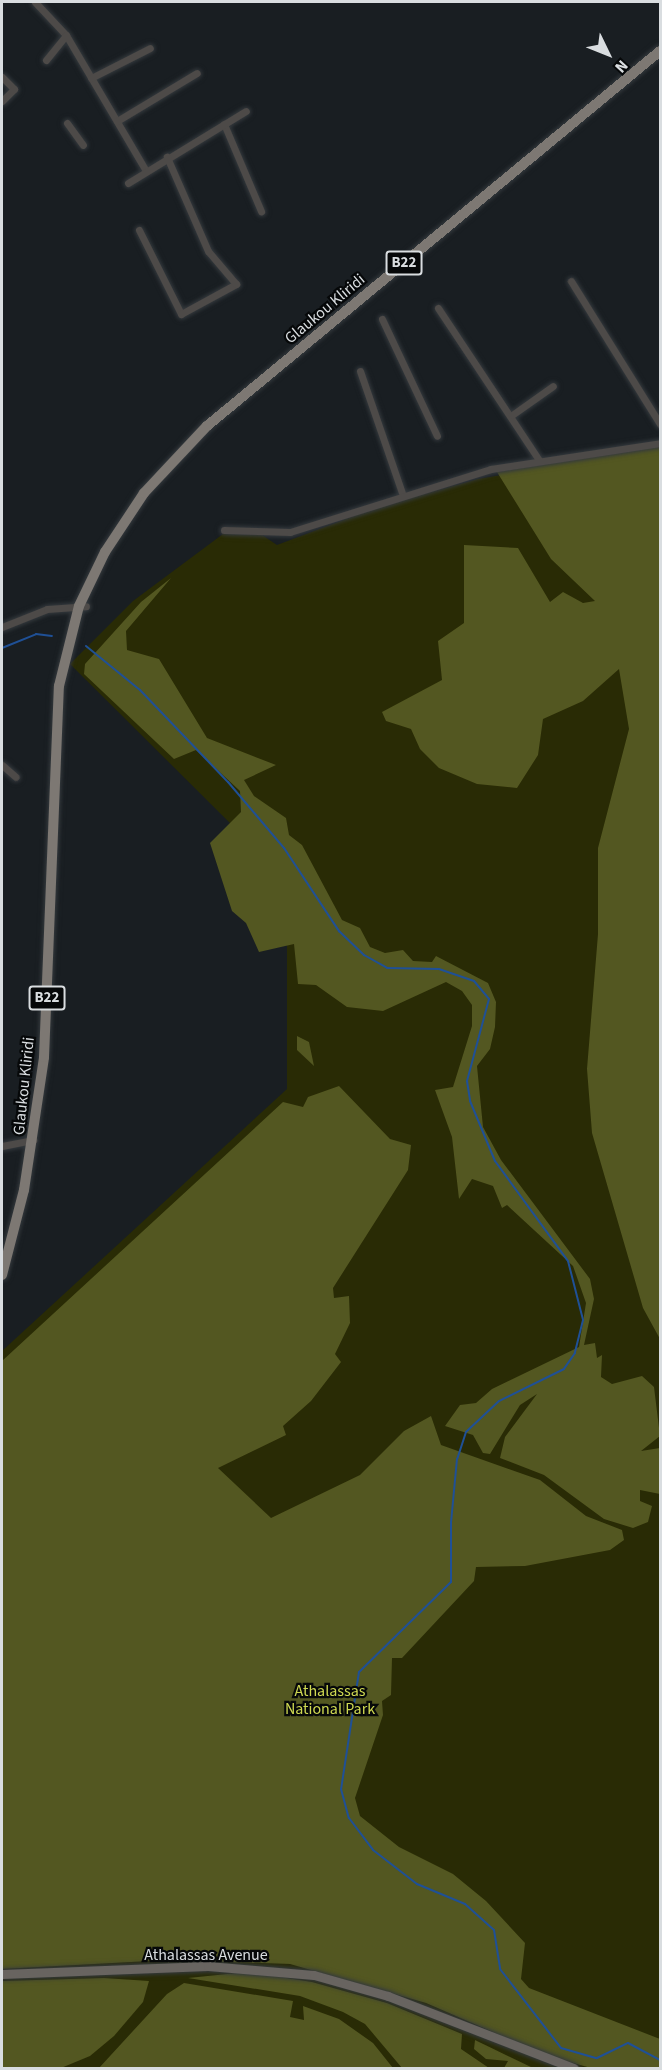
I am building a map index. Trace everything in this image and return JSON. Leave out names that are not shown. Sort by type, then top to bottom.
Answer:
[{"type":"main road","name":"Glaukou Kliridi","points":[[2,1275],[34,1140],[44,1057],[57,717],[83,606],[112,550],[155,482],[207,426],[660,51]]},
{"type":"main road","name":"Athalassas Avenue","points":[[2,1974],[208,1966],[314,1975],[388,1996],[574,2068]]},
{"type":"street","points":[[35,2],[66,35],[145,169]]},
{"type":"street","points":[[46,60],[66,35]]},
{"type":"street","points":[[91,78],[150,48]]},
{"type":"street","points":[[117,120],[197,73]]},
{"type":"street","points":[[2,77],[14,89],[2,101]]},
{"type":"street","points":[[128,183],[145,169],[246,111]]},
{"type":"street","points":[[67,123],[83,145]]},
{"type":"street","points":[[224,124],[261,211]]},
{"type":"street","points":[[139,230],[181,314],[236,284],[208,250],[167,157]]},
{"type":"street","points":[[572,281],[660,424]]},
{"type":"street","points":[[438,308],[512,415],[539,460]]},
{"type":"street","points":[[382,319],[437,436]]},
{"type":"street","points":[[360,371],[402,493]]},
{"type":"street","points":[[512,415],[553,386]]},
{"type":"street","points":[[224,530],[308,529],[402,493],[539,460],[660,443]]},
{"type":"street","points":[[2,627],[47,609],[83,606]]},
{"type":"street","points":[[2,765],[16,777]]},
{"type":"street","points":[[2,1146],[34,1140]]},
{"type":"green space","points":[[660,446],[660,1339],[643,1308],[592,1133],[587,1069],[598,934],[598,848],[629,729],[619,669],[583,701],[543,719],[538,755],[517,788],[477,784],[439,768],[420,749],[411,729],[386,721],[382,712],[442,680],[438,641],[464,623],[464,545],[518,548],[550,602],[563,592],[583,603],[595,601],[551,559],[497,472]]},
{"type":"green space","name":"Athalassas National Park","points":[[660,448],[660,2068],[2,2068],[2,1351],[287,1089],[287,925],[237,830],[70,664],[133,601],[223,534],[262,535],[277,545],[378,507],[478,479]]},
{"type":"green space","points":[[171,578],[126,631],[127,650],[159,659],[207,738],[276,765],[244,780],[254,796],[286,818],[289,835],[302,845],[342,920],[360,928],[370,947],[385,953],[403,950],[413,961],[432,962],[436,956],[488,983],[496,1002],[495,1027],[490,1049],[477,1066],[483,1127],[501,1160],[590,1279],[594,1299],[584,1345],[595,1343],[597,1358],[602,1355],[601,1377],[612,1384],[642,1376],[654,1387],[660,1436],[641,1451],[660,1448],[660,1494],[640,1490],[640,1501],[652,1506],[648,1522],[633,1528],[604,1519],[544,1475],[500,1458],[505,1437],[537,1394],[520,1405],[490,1454],[483,1453],[473,1435],[445,1426],[460,1405],[476,1403],[492,1389],[579,1347],[586,1303],[573,1266],[507,1205],[502,1208],[493,1186],[472,1179],[459,1199],[452,1137],[435,1090],[453,1087],[472,1026],[472,1005],[462,991],[446,982],[383,1011],[347,1007],[316,985],[298,984],[294,944],[259,952],[246,923],[232,911],[210,843],[241,812],[240,791],[196,750],[174,759],[84,674],[85,664],[141,602]]},
{"type":"green space","points":[[297,1036],[309,1042],[314,1066],[297,1050]]},
{"type":"green space","points":[[339,1086],[390,1139],[411,1145],[408,1170],[333,1288],[334,1298],[349,1296],[350,1323],[335,1354],[341,1362],[311,1401],[283,1426],[286,1435],[218,1468],[271,1518],[360,1475],[404,1431],[431,1416],[441,1445],[540,1480],[586,1516],[622,1530],[624,1540],[610,1550],[525,1566],[476,1567],[474,1581],[402,1658],[392,1658],[391,1695],[382,1701],[383,1715],[355,1798],[360,1816],[399,1847],[453,1874],[486,1901],[525,1943],[521,1979],[529,1988],[660,2039],[660,2068],[591,2068],[548,2056],[426,2003],[290,1964],[168,1960],[2,1969],[2,1361],[283,1102],[303,1107],[308,1097]]},
{"type":"green space","points":[[247,1972],[312,1982],[387,2003],[462,2034],[461,2049],[489,2068],[402,2068],[365,2024],[343,2012],[300,1996],[188,1978]]},
{"type":"green space","points":[[104,1978],[149,1981],[143,2002],[114,2036],[90,2056],[61,2068],[2,2068],[2,1981]]},
{"type":"green space","points":[[184,1983],[293,2001],[290,2017],[304,2020],[303,2006],[339,2019],[373,2043],[393,2068],[99,2068],[167,1994]]},
{"type":"green space","points":[[475,2040],[533,2068],[504,2068],[508,2061],[486,2059],[474,2049]]},
{"type":"waterway","points":[[2,648],[36,634],[52,636]]},
{"type":"waterway","points":[[86,646],[140,690],[228,782],[284,848],[339,931],[364,955],[387,968],[439,969],[474,981],[489,999],[467,1081],[470,1101],[495,1161],[568,1261],[583,1320],[575,1353],[564,1369],[499,1401],[466,1432],[457,1459],[451,1522],[451,1582],[359,1672],[341,1789],[349,1818],[373,1850],[417,1884],[465,1904],[494,1930],[500,1969],[561,2048],[597,2058],[628,2043],[660,2060]]}]
